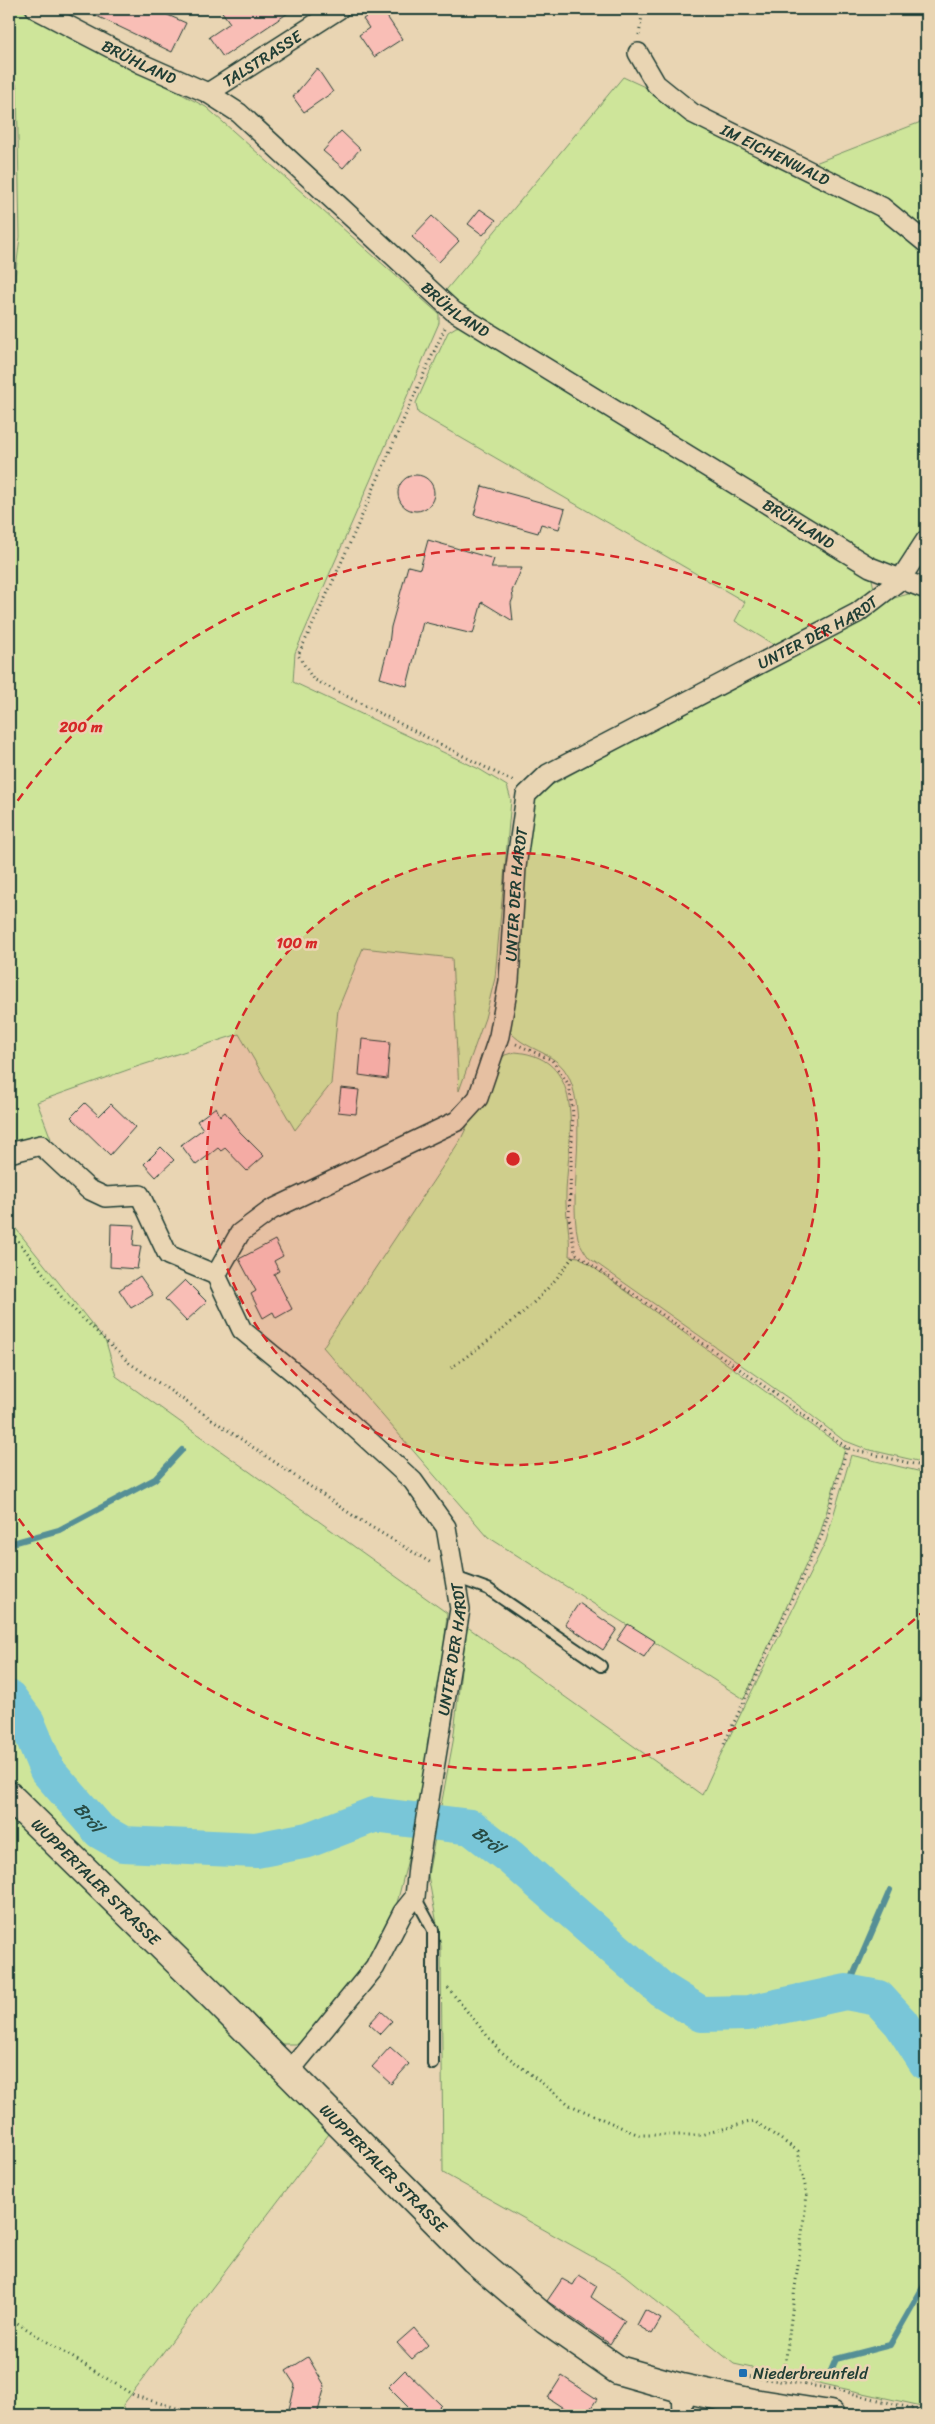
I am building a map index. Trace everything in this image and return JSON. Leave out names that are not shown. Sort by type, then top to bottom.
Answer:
[{"type":"main road","name":"WUPPERTALER STRASSE","points":[[9,1796],[474,2259],[546,2320],[618,2370],[681,2388],[752,2403],[830,2415]]},
{"type":"street","name":"BRÜHLAND","points":[[36,9],[142,64],[208,93],[239,113],[453,311],[870,567],[926,589]]},
{"type":"street","name":"TALSTRASSE","points":[[208,93],[339,9]]},
{"type":"street","name":"IM EICHENWALD","points":[[638,53],[656,84],[692,113],[882,207],[926,243]]},
{"type":"street","name":"UNTER DER HARDT","points":[[415,1897],[418,1867],[460,1609],[446,1527],[413,1481],[304,1381],[242,1330],[216,1275],[240,1233],[272,1210],[457,1121],[478,1098],[499,1036],[509,981],[516,867],[526,794],[548,774],[857,613],[900,580],[926,540]]},
{"type":"street","points":[[9,1154],[41,1144],[88,1189],[104,1198],[140,1195],[168,1255],[216,1275]]},
{"type":"street","points":[[288,2072],[375,1967],[403,1912],[415,1897]]},
{"type":"street","points":[[681,2388],[682,2415]]},
{"type":"lane","points":[[454,1577],[488,1589],[601,1666]]},
{"type":"lane","points":[[415,1897],[433,1930],[433,2064]]},
{"type":"path","points":[[638,53],[643,9]]},
{"type":"path","points":[[453,311],[407,408],[329,592],[298,655],[312,679],[530,790]]},
{"type":"path","points":[[451,1368],[522,1315],[560,1276],[575,1253],[569,1217],[573,1113],[569,1085],[552,1060],[499,1036]]},
{"type":"path","points":[[9,1229],[64,1300],[128,1362],[358,1519],[454,1577]]},
{"type":"path","points":[[575,1253],[782,1399],[847,1448],[926,1467]]},
{"type":"path","points":[[724,1744],[822,1535],[847,1448]]},
{"type":"path","points":[[433,1970],[499,2050],[570,2105],[639,2135],[700,2135],[754,2121],[798,2151],[807,2195],[783,2381]]},
{"type":"path","points":[[9,2318],[135,2396],[201,2415]]},
{"type":"green space","points":[[9,9],[20,9],[206,107],[439,314],[439,323],[295,653],[293,682],[479,769],[507,786],[511,800],[495,978],[485,1018],[459,1091],[452,958],[363,948],[338,1009],[331,1084],[295,1130],[239,1034],[133,1068],[37,1102],[51,1139],[9,1143],[9,327],[20,237],[17,87],[9,65]]},
{"type":"green space","points":[[623,77],[669,98],[868,206],[926,251],[926,529],[910,553],[900,563],[886,568],[442,295]]},
{"type":"green space","points":[[926,120],[926,237],[810,165]]},
{"type":"green space","points":[[465,325],[865,570],[872,579],[874,589],[866,597],[776,646],[735,621],[745,602],[418,413],[416,403],[448,332],[456,327]]},
{"type":"green space","points":[[912,593],[926,594],[926,1463],[866,1449],[843,1440],[798,1405],[589,1258],[579,1241],[575,1219],[578,1127],[572,1085],[560,1064],[520,1041],[508,1030],[533,801],[548,787],[846,623],[882,607],[887,600]]},
{"type":"green space","points":[[515,1052],[539,1058],[555,1070],[565,1087],[569,1107],[570,1129],[566,1194],[569,1256],[579,1257],[845,1449],[820,1534],[744,1699],[488,1537],[323,1347],[461,1139],[496,1065],[505,1055]]},
{"type":"green space","points":[[9,1220],[106,1342],[116,1376],[447,1613],[441,1684],[419,1815],[393,1919],[367,1964],[328,2013],[298,2044],[280,2044],[262,2035],[9,1783]]},
{"type":"green space","points":[[851,1455],[926,1473],[926,2407],[734,2364],[623,2274],[443,2173],[441,1946],[428,1875],[453,1742],[466,1626],[702,1795],[826,1541]]},
{"type":"green space","points":[[9,1815],[332,2130],[123,2405],[124,2415],[9,2415]]},
{"type":"building","points":[[82,9],[154,9],[186,23],[172,52]]},
{"type":"building","points":[[220,9],[294,9],[223,57],[209,37],[230,23]]},
{"type":"building","points":[[382,9],[402,39],[374,57],[359,35],[369,28],[363,19]]},
{"type":"building","points":[[317,68],[333,92],[304,112],[293,97]]},
{"type":"building","points":[[341,131],[360,149],[343,168],[323,151]]},
{"type":"building","points":[[480,209],[496,220],[483,235],[468,224]]},
{"type":"building","points":[[432,216],[459,241],[439,262],[412,237]]},
{"type":"building","points":[[416,475],[423,476],[429,480],[433,486],[433,500],[429,506],[423,510],[416,511],[409,510],[403,506],[399,500],[398,493],[399,486],[403,480],[409,476]]},
{"type":"building","points":[[482,486],[565,509],[559,529],[541,524],[538,533],[474,515]]},
{"type":"building","points":[[428,540],[494,559],[491,568],[522,568],[512,591],[513,621],[482,602],[473,634],[423,622],[407,686],[380,678],[389,644],[391,627],[408,566],[420,569]]},
{"type":"building","points":[[362,1039],[390,1042],[387,1079],[359,1075]]},
{"type":"building","points":[[341,1088],[359,1090],[356,1114],[338,1112]]},
{"type":"building","points":[[85,1103],[99,1116],[111,1104],[135,1127],[110,1155],[71,1117]]},
{"type":"building","points":[[216,1107],[220,1116],[225,1112],[240,1132],[264,1156],[247,1171],[225,1148],[221,1151],[218,1148],[196,1165],[181,1145],[203,1129],[197,1121]]},
{"type":"building","points":[[161,1147],[174,1160],[156,1177],[144,1164]]},
{"type":"building","points":[[111,1224],[135,1225],[133,1245],[141,1246],[137,1269],[110,1267]]},
{"type":"building","points":[[275,1240],[283,1256],[274,1261],[279,1271],[274,1274],[292,1309],[276,1318],[273,1312],[263,1318],[251,1294],[256,1291],[239,1259]]},
{"type":"building","points":[[140,1276],[153,1295],[131,1308],[119,1290]]},
{"type":"building","points":[[185,1280],[207,1302],[186,1321],[165,1299]]},
{"type":"building","points":[[579,1603],[617,1629],[603,1650],[565,1624]]},
{"type":"building","points":[[628,1624],[655,1641],[644,1657],[617,1640]]},
{"type":"building","points":[[381,2011],[392,2021],[380,2034],[369,2024]]},
{"type":"building","points":[[390,2047],[409,2064],[391,2084],[372,2067]]},
{"type":"building","points":[[579,2275],[597,2286],[591,2297],[625,2321],[610,2344],[547,2301],[562,2279],[573,2285]]},
{"type":"building","points":[[645,2310],[661,2319],[652,2334],[637,2325]]},
{"type":"building","points":[[414,2328],[428,2345],[412,2359],[397,2343]]},
{"type":"building","points":[[308,2357],[325,2386],[317,2415],[288,2413],[295,2385],[286,2371]]},
{"type":"building","points":[[405,2370],[441,2405],[431,2415],[416,2415],[388,2387]]},
{"type":"building","points":[[562,2376],[597,2399],[586,2415],[574,2415],[548,2398]]},
{"type":"waterway","points":[[9,1544],[59,1530],[155,1479],[182,1450]]},
{"type":"waterway","name":"Bröl","points":[[9,1698],[27,1722],[47,1770],[100,1831],[123,1844],[256,1850],[308,1840],[373,1815],[471,1827],[511,1858],[661,1989],[701,2014],[748,2013],[846,1992],[878,1998],[901,2023],[926,2062]]},
{"type":"waterway","points":[[846,1992],[890,1890]]},
{"type":"waterway","points":[[830,2373],[836,2359],[890,2345],[926,2282]]},
{"type":"place","name":"Niederbreunfeld","points":[[743,2373]]}]
